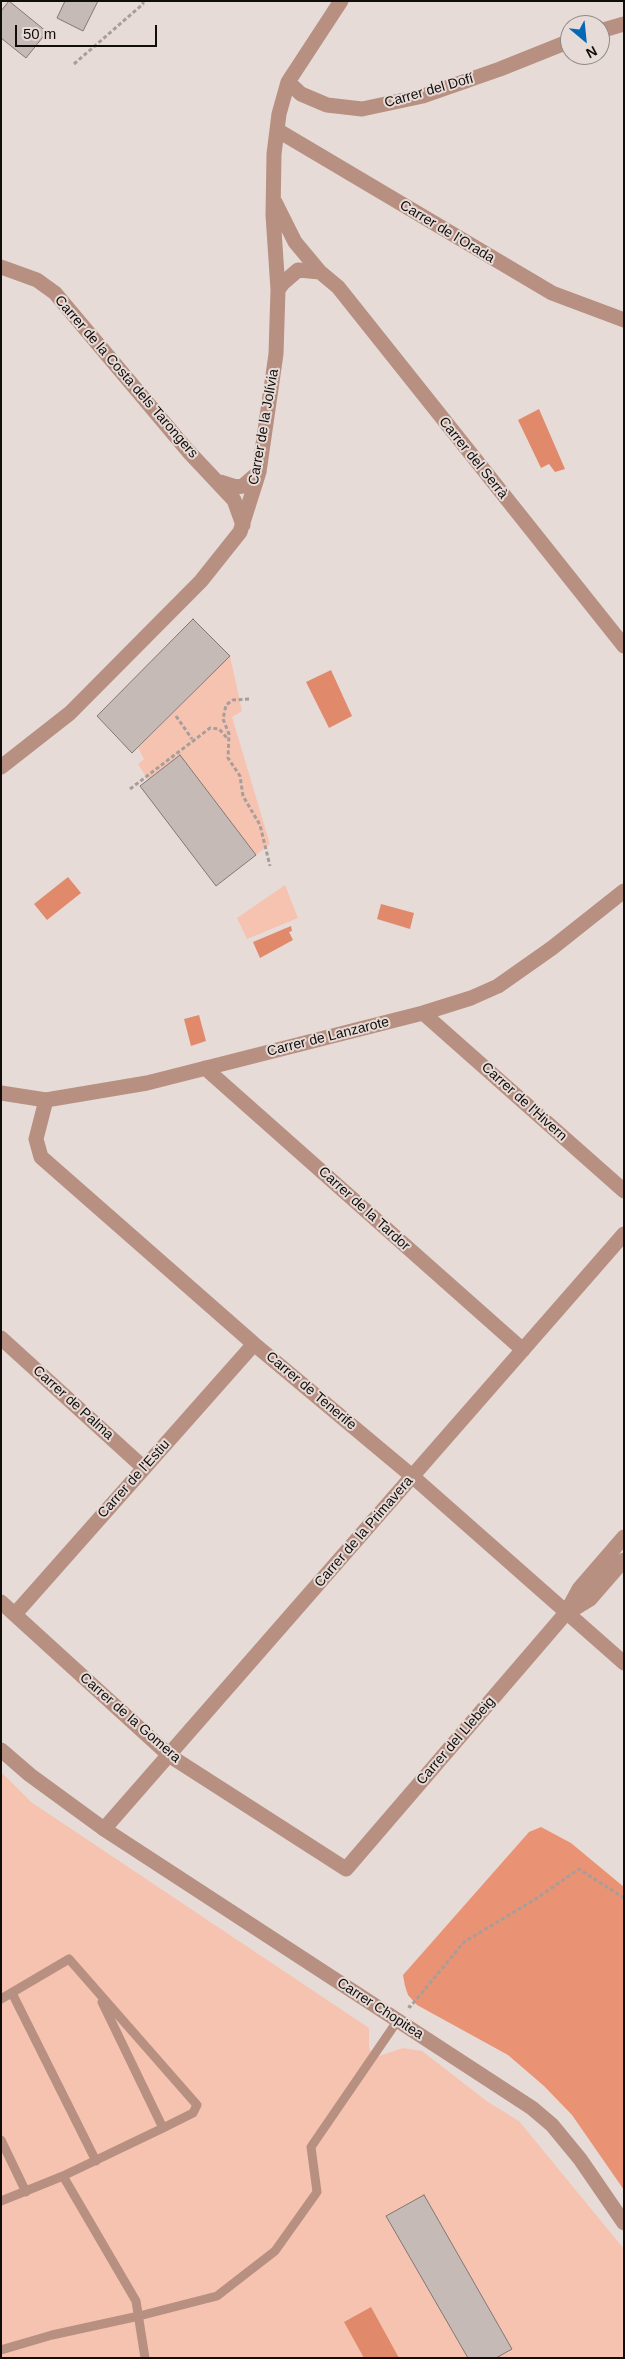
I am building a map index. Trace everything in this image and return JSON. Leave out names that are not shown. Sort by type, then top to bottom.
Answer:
[{"type":"street","name":"Carrer de la Jolívia","points":[[1,767],[70,713],[201,581],[226,552],[243,525],[259,472],[276,354],[278,290],[274,200],[277,130],[288,82],[341,1]]},
{"type":"street","points":[[610,28],[624,24]]},
{"type":"street","name":"Carrer del Dofí","points":[[288,82],[301,94],[327,105],[362,109],[423,96],[500,69],[560,45]]},
{"type":"street","name":"Carrer de l'Orada","points":[[277,130],[552,293],[624,320]]},
{"type":"street","name":"Carrer del Serrà","points":[[274,200],[295,242],[320,272],[338,286],[363,316],[426,400],[624,646]]},
{"type":"street","name":"Carrer de la Costa dels Tarongers","points":[[1,267],[37,280],[55,293],[188,451],[220,482],[234,500],[243,525]]},
{"type":"street","points":[[278,290],[283,282],[298,270],[320,272]]},
{"type":"street","points":[[220,482],[236,487],[243,486],[259,472]]},
{"type":"street","name":"Carrer de Lanzarote","points":[[1,1093],[46,1100],[146,1083],[423,1013],[471,998],[498,986],[552,948],[624,891]]},
{"type":"street","name":"Carrer de l'Hivern","points":[[423,1013],[624,1191]]},
{"type":"street","name":"Carrer de la Tardor","points":[[205,1068],[522,1350]]},
{"type":"street","name":"Carrer de Tenerife","points":[[46,1100],[36,1139],[41,1156],[254,1344],[412,1476],[624,1663]]},
{"type":"street","name":"Carrer de la Primavera","points":[[104,1829],[170,1756],[624,1234]]},
{"type":"street","name":"Carrer de Palma","points":[[1,1338],[144,1468]]},
{"type":"street","name":"Carrer de l'Estiu","points":[[15,1614],[254,1344]]},
{"type":"street","name":"Carrer del Llebeig","points":[[346,1869],[566,1613],[579,1589],[624,1537]]},
{"type":"street","name":"Carrer del Llebeig","points":[[566,1613],[590,1599],[624,1560]]},
{"type":"street","name":"Carrer de la Gomera","points":[[1,1602],[170,1756],[346,1869]]},
{"type":"street","name":"Carrer Chopitea","points":[[1,1750],[30,1775],[104,1829],[532,2108],[552,2125],[580,2159],[624,2223]]},
{"type":"lane","points":[[1,2000],[69,1959],[197,2105],[193,2113],[96,2161],[1,2201]]},
{"type":"lane","points":[[96,1990],[163,2128]]},
{"type":"lane","points":[[12,1993],[96,2161]]},
{"type":"lane","points":[[1,2350],[52,2335],[139,2316],[217,2296],[275,2251],[317,2192],[311,2147],[398,2020]]},
{"type":"lane","points":[[1,2140],[26,2192]]},
{"type":"lane","points":[[64,2176],[136,2300],[146,2358]]},
{"type":"path","points":[[74,64],[143,4],[143,1]]},
{"type":"path","points":[[249,698],[233,700],[224,709],[223,719],[229,740],[228,758],[240,776],[243,796],[260,825],[270,866]]},
{"type":"path","points":[[176,716],[192,740]]},
{"type":"path","points":[[130,789],[192,740],[214,727],[226,734],[229,740]]},
{"type":"path","points":[[401,2002],[410,2007],[464,1942],[534,1900],[579,1869],[624,1898]]},
{"type":"shaded area","points":[[539,409],[565,469],[555,472],[549,464],[541,468],[518,420]]},
{"type":"shaded area","points":[[230,656],[242,711],[232,717],[270,844],[256,855],[180,755],[148,780],[138,764],[144,759],[138,748]]},
{"type":"shaded area","points":[[331,670],[352,716],[329,728],[306,682]]},
{"type":"shaded area","points":[[68,877],[81,893],[47,920],[34,904]]},
{"type":"shaded area","points":[[285,885],[298,918],[247,939],[237,918]]},
{"type":"shaded area","points":[[381,904],[414,913],[410,929],[377,919]]},
{"type":"shaded area","points":[[291,926],[292,931],[289,932],[293,940],[260,958],[253,942]]},
{"type":"shaded area","points":[[199,1015],[206,1041],[191,1046],[184,1019]]},
{"type":"shaded area","points":[[1,1772],[31,1802],[369,2028],[369,2047],[373,2058],[403,2048],[422,2051],[488,2102],[519,2121],[624,2249],[624,2358],[1,2358]]},
{"type":"shaded area","points":[[541,1827],[571,1843],[624,1887],[624,2190],[572,2115],[544,2086],[508,2055],[417,2005],[408,1995],[405,1986],[403,1975],[529,1832]]},
{"type":"shaded area","points":[[371,2307],[399,2358],[364,2358],[344,2322]]},
{"type":"building","points":[[9,1],[47,32],[26,58],[1,38],[1,11]]},
{"type":"building","points":[[65,1],[98,1],[83,31],[57,18]]},
{"type":"building","points":[[193,619],[230,656],[132,753],[97,716]]},
{"type":"building","points":[[180,755],[256,855],[216,886],[140,786]]},
{"type":"building","points":[[424,2195],[512,2349],[496,2358],[468,2358],[386,2216]]}]
